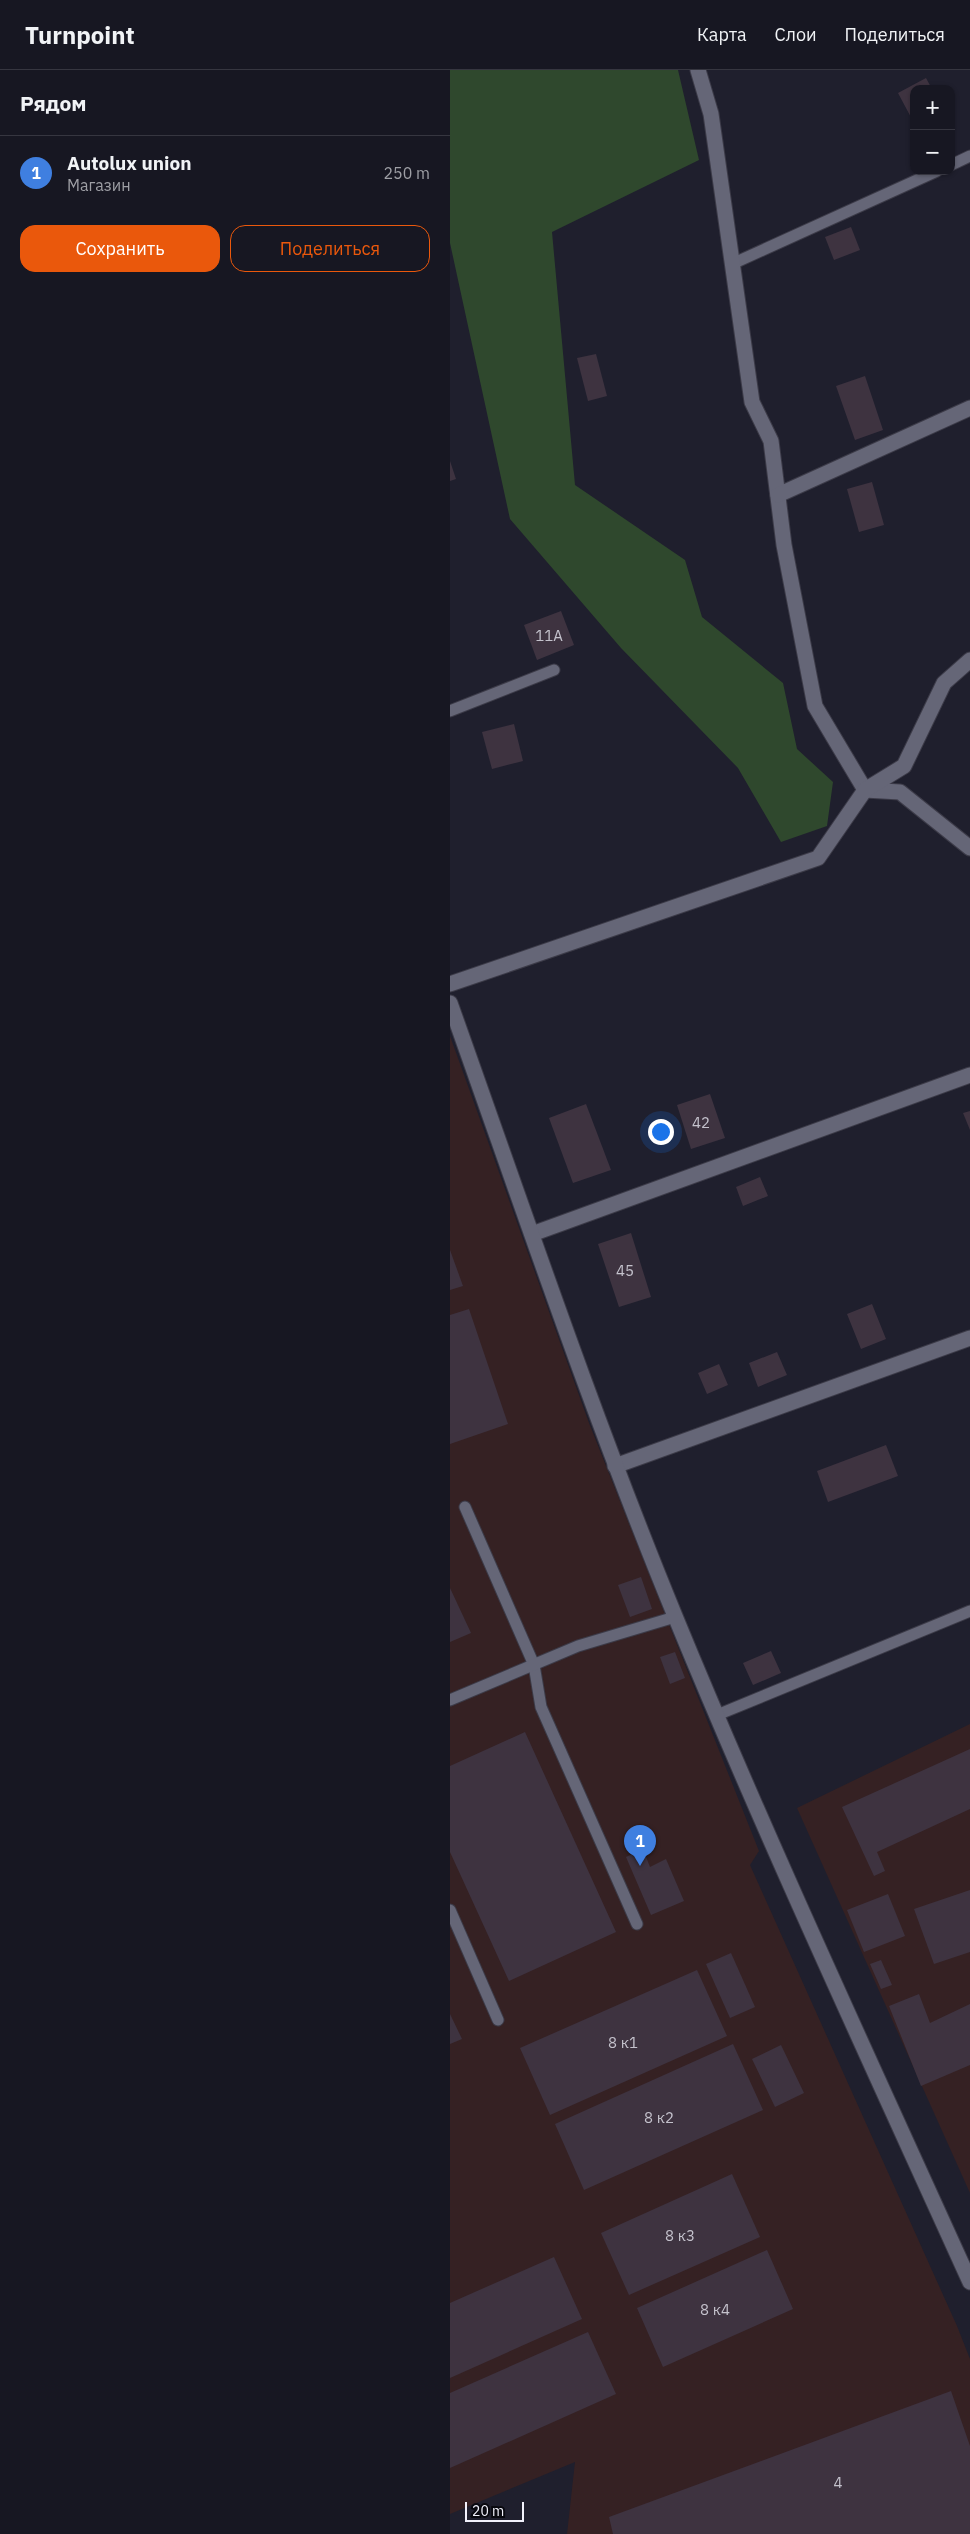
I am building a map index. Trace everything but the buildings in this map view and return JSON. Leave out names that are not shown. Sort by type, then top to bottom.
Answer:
[{"type":"street","points":[[698,70],[711,114],[752,402],[771,441],[784,545],[815,706],[865,790]]},
{"type":"street","points":[[778,495],[970,408]]},
{"type":"street","points":[[450,984],[818,858],[865,790],[904,766],[944,682],[970,660]]},
{"type":"street","points":[[865,790],[900,792],[970,848]]},
{"type":"street","points":[[450,1003],[615,1466],[675,1617],[777,1854],[970,2282]]},
{"type":"street","points":[[532,1234],[970,1075]]},
{"type":"street","points":[[615,1466],[970,1338]]},
{"type":"lane","points":[[955,163],[970,156]]},
{"type":"lane","points":[[732,264],[928,175]]},
{"type":"lane","points":[[450,712],[554,670]]},
{"type":"lane","points":[[465,1507],[534,1665],[541,1707],[637,1924]]},
{"type":"lane","points":[[717,1715],[970,1611]]},
{"type":"lane","points":[[450,1700],[578,1646],[675,1617]]},
{"type":"lane","points":[[450,1910],[498,2020]]},
{"type":"shaded area","points":[[450,1036],[589,1423],[759,1851],[750,1865],[957,2326],[970,2359],[970,2534],[567,2534],[575,2462],[450,2514]]},
{"type":"shaded area","points":[[970,1724],[970,2193],[797,1808]]},
{"type":"green space","points":[[450,70],[678,70],[699,160],[552,232],[575,485],[685,560],[702,617],[783,683],[797,749],[833,782],[827,826],[781,842],[738,768],[621,648],[510,519],[450,243]]},
{"type":"place","name":"Autolux union","points":[[640,1866]]}]
